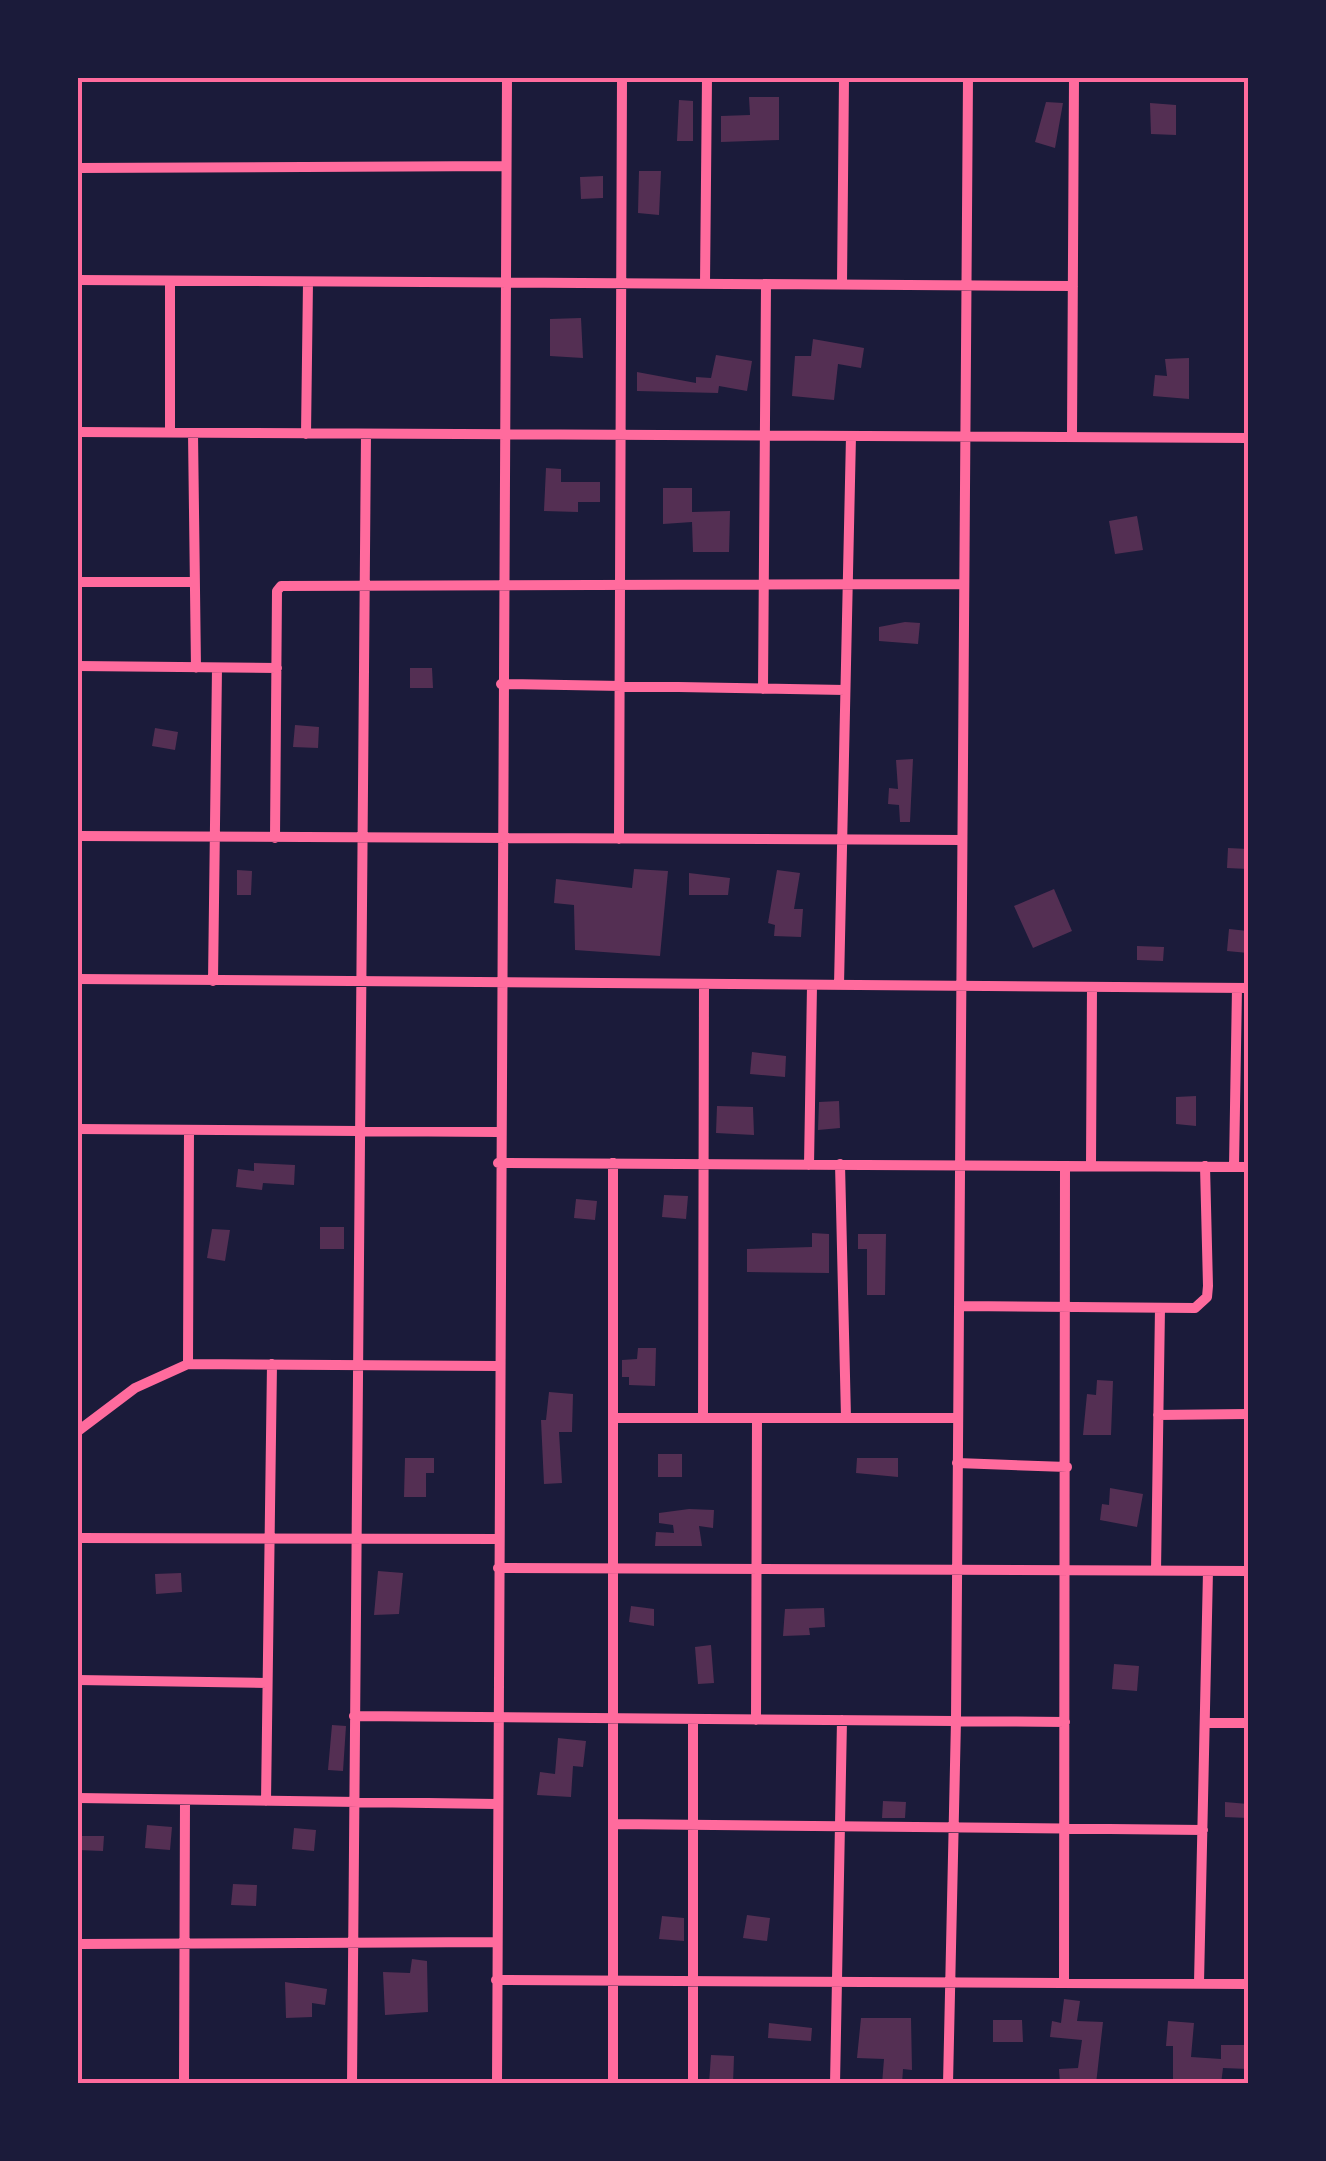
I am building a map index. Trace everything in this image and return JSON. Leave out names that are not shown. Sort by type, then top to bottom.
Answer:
[{"type":"street","points":[[496,2084],[498,1132],[507,78]]},
{"type":"street","points":[[619,839],[622,78]]},
{"type":"street","points":[[705,284],[706,78]]},
{"type":"street","points":[[842,284],[844,78]]},
{"type":"street","points":[[948,2084],[956,1720],[968,78]]},
{"type":"street","points":[[1072,435],[1074,78]]},
{"type":"street","points":[[78,168],[506,166]]},
{"type":"street","points":[[78,280],[1073,286]]},
{"type":"street","points":[[170,282],[170,433]]},
{"type":"street","points":[[306,434],[308,282]]},
{"type":"street","points":[[762,689],[766,286]]},
{"type":"street","points":[[78,432],[1248,438]]},
{"type":"street","points":[[192,433],[196,668]]},
{"type":"street","points":[[352,2084],[350,1943],[366,434]]},
{"type":"street","points":[[840,985],[852,436]]},
{"type":"street","points":[[78,582],[194,582]]},
{"type":"street","points":[[275,838],[280,586],[964,584]]},
{"type":"street","points":[[78,666],[277,668]]},
{"type":"street","points":[[213,981],[217,668]]},
{"type":"street","points":[[502,684],[845,690]]},
{"type":"street","points":[[78,836],[962,840]]},
{"type":"street","points":[[78,979],[1243,988],[1234,1166]]},
{"type":"street","points":[[704,984],[704,1418]]},
{"type":"street","points":[[808,1165],[812,986]]},
{"type":"street","points":[[1091,1166],[1092,987]]},
{"type":"street","points":[[78,1129],[498,1132]]},
{"type":"street","points":[[188,1364],[189,1130]]},
{"type":"street","points":[[498,1163],[1248,1167]]},
{"type":"street","points":[[613,1163],[613,2084]]},
{"type":"street","points":[[840,1164],[846,1418]]},
{"type":"street","points":[[1064,1983],[1068,1570],[1065,1166]]},
{"type":"street","points":[[958,1306],[1195,1308],[1207,1297],[1205,1166]]},
{"type":"street","points":[[1156,1570],[1160,1308]]},
{"type":"street","points":[[78,1431],[135,1388],[188,1364],[498,1366]]},
{"type":"street","points":[[266,1801],[272,1364]]},
{"type":"street","points":[[1158,1415],[1248,1414]]},
{"type":"street","points":[[613,1418],[957,1418]]},
{"type":"street","points":[[756,1720],[757,1418]]},
{"type":"street","points":[[957,1463],[1067,1467]]},
{"type":"street","points":[[78,1538],[498,1538]]},
{"type":"street","points":[[498,1568],[1248,1571]]},
{"type":"street","points":[[1198,1984],[1208,1571]]},
{"type":"street","points":[[78,1680],[267,1683]]},
{"type":"street","points":[[354,1716],[1064,1722]]},
{"type":"street","points":[[692,2084],[693,1720]]},
{"type":"street","points":[[835,2084],[842,1720]]},
{"type":"street","points":[[1206,1723],[1248,1723]]},
{"type":"street","points":[[78,1798],[497,1804]]},
{"type":"street","points":[[184,2084],[185,1800]]},
{"type":"street","points":[[613,1824],[1203,1830]]},
{"type":"street","points":[[78,1944],[497,1942]]},
{"type":"street","points":[[496,1980],[1248,1984]]},
{"type":"building","points":[[749,97],[779,97],[779,140],[721,142],[721,116],[750,115]]},
{"type":"building","points":[[679,100],[693,101],[693,141],[677,141]]},
{"type":"building","points":[[1046,102],[1063,103],[1055,148],[1035,142]]},
{"type":"building","points":[[1150,103],[1176,105],[1176,135],[1151,134]]},
{"type":"building","points":[[639,171],[661,171],[659,215],[638,213]]},
{"type":"building","points":[[603,176],[603,198],[581,199],[580,177]]},
{"type":"building","points":[[581,318],[583,358],[550,356],[550,319]]},
{"type":"building","points":[[813,339],[864,348],[861,368],[838,364],[834,400],[792,396],[795,356],[811,356]]},
{"type":"building","points":[[716,355],[752,361],[747,391],[719,386],[718,393],[637,391],[637,372],[696,383],[696,377],[711,378]]},
{"type":"building","points":[[1189,358],[1189,399],[1153,396],[1155,375],[1167,376],[1165,359]]},
{"type":"building","points":[[546,468],[561,469],[561,482],[600,482],[600,502],[578,502],[578,512],[544,511]]},
{"type":"building","points":[[663,488],[692,488],[692,512],[730,511],[729,552],[693,552],[692,522],[663,524]]},
{"type":"building","points":[[1137,516],[1143,550],[1115,554],[1109,521]]},
{"type":"building","points":[[920,623],[918,644],[879,641],[879,627]]},
{"type":"building","points":[[410,668],[432,668],[433,688],[410,688]]},
{"type":"building","points":[[295,725],[319,727],[318,748],[293,747]]},
{"type":"building","points":[[155,728],[178,732],[175,750],[152,746]]},
{"type":"building","points":[[913,759],[910,822],[900,822],[899,805],[888,804],[889,788],[898,789],[896,760]]},
{"type":"building","points":[[1228,848],[1248,849],[1248,869],[1227,868]]},
{"type":"building","points":[[634,869],[668,871],[660,956],[575,950],[574,905],[554,903],[556,879],[632,888]]},
{"type":"building","points":[[237,870],[252,871],[251,895],[237,895]]},
{"type":"building","points":[[777,870],[800,873],[794,909],[803,909],[801,937],[774,936],[775,925],[768,923]]},
{"type":"building","points":[[689,873],[730,878],[728,895],[689,895]]},
{"type":"building","points":[[1054,889],[1072,931],[1033,948],[1014,906]]},
{"type":"building","points":[[1229,929],[1248,931],[1248,953],[1227,951]]},
{"type":"building","points":[[1137,946],[1164,947],[1163,961],[1137,960]]},
{"type":"building","points":[[752,1052],[786,1056],[785,1077],[750,1074]]},
{"type":"building","points":[[1196,1096],[1196,1126],[1176,1124],[1176,1097]]},
{"type":"building","points":[[839,1101],[840,1128],[818,1130],[819,1102]]},
{"type":"building","points":[[717,1106],[753,1107],[754,1135],[716,1133]]},
{"type":"building","points":[[254,1163],[295,1165],[294,1185],[263,1183],[262,1190],[236,1187],[238,1169],[254,1171]]},
{"type":"building","points":[[664,1195],[688,1196],[686,1219],[662,1217]]},
{"type":"building","points":[[576,1199],[597,1201],[595,1220],[574,1218]]},
{"type":"building","points":[[320,1227],[344,1227],[344,1249],[320,1249]]},
{"type":"building","points":[[212,1229],[230,1230],[225,1261],[207,1258]]},
{"type":"building","points":[[812,1233],[829,1234],[829,1273],[747,1272],[747,1249],[812,1247]]},
{"type":"building","points":[[858,1234],[886,1234],[885,1295],[867,1295],[867,1249],[858,1249]]},
{"type":"building","points":[[638,1348],[656,1348],[655,1386],[629,1385],[629,1377],[622,1377],[622,1360],[637,1359]]},
{"type":"building","points":[[1097,1380],[1113,1381],[1111,1435],[1083,1435],[1087,1394],[1096,1395]]},
{"type":"building","points":[[549,1392],[573,1394],[572,1432],[559,1432],[562,1483],[544,1484],[541,1420],[546,1420]]},
{"type":"building","points":[[658,1454],[682,1454],[682,1477],[658,1477]]},
{"type":"building","points":[[405,1458],[434,1458],[434,1473],[426,1473],[426,1497],[404,1497]]},
{"type":"building","points":[[857,1458],[898,1458],[898,1477],[856,1473]]},
{"type":"building","points":[[1110,1488],[1143,1494],[1137,1527],[1100,1520],[1102,1504],[1109,1505]]},
{"type":"building","points":[[714,1510],[713,1528],[699,1526],[702,1546],[655,1546],[656,1532],[674,1533],[673,1525],[659,1523],[659,1513]]},
{"type":"building","points":[[378,1571],[403,1573],[399,1614],[374,1615]]},
{"type":"building","points":[[181,1573],[182,1592],[156,1594],[155,1574]]},
{"type":"building","points":[[631,1606],[654,1609],[654,1626],[629,1622]]},
{"type":"building","points":[[824,1608],[825,1627],[809,1628],[810,1635],[783,1636],[785,1609]]},
{"type":"building","points":[[711,1645],[714,1683],[698,1684],[695,1647]]},
{"type":"building","points":[[1114,1664],[1139,1666],[1137,1691],[1112,1689]]},
{"type":"building","points":[[332,1725],[346,1726],[343,1771],[328,1770]]},
{"type":"building","points":[[558,1738],[586,1741],[583,1767],[573,1766],[571,1797],[537,1795],[540,1772],[555,1774]]},
{"type":"building","points":[[883,1801],[906,1802],[905,1818],[882,1818]]},
{"type":"building","points":[[1225,1802],[1248,1804],[1248,1818],[1225,1817]]},
{"type":"building","points":[[147,1825],[172,1827],[170,1850],[145,1848]]},
{"type":"building","points":[[294,1828],[316,1830],[314,1851],[292,1849]]},
{"type":"building","points":[[78,1836],[104,1836],[103,1851],[78,1850]]},
{"type":"building","points":[[233,1884],[257,1885],[256,1906],[231,1905]]},
{"type":"building","points":[[747,1915],[770,1918],[767,1941],[743,1938]]},
{"type":"building","points":[[662,1916],[684,1918],[684,1941],[659,1939]]},
{"type":"building","points":[[412,1959],[427,1961],[428,2012],[385,2015],[383,1972],[410,1973]]},
{"type":"building","points":[[285,1982],[327,1989],[325,2005],[312,2003],[312,2017],[286,2018]]},
{"type":"building","points":[[1064,1999],[1080,2001],[1077,2021],[1103,2022],[1096,2084],[1060,2084],[1059,2069],[1078,2068],[1082,2040],[1050,2037],[1052,2021],[1061,2023]]},
{"type":"building","points":[[861,2018],[911,2018],[912,2070],[903,2069],[902,2084],[882,2084],[884,2059],[857,2058]]},
{"type":"building","points":[[993,2020],[1022,2020],[1023,2042],[993,2042]]},
{"type":"building","points":[[1168,2021],[1194,2023],[1191,2057],[1221,2059],[1221,2045],[1248,2045],[1248,2069],[1223,2068],[1221,2084],[1173,2084],[1173,2046],[1166,2046]]},
{"type":"building","points":[[769,2023],[812,2028],[811,2041],[768,2038]]},
{"type":"building","points":[[711,2055],[734,2056],[733,2084],[709,2084]]}]
